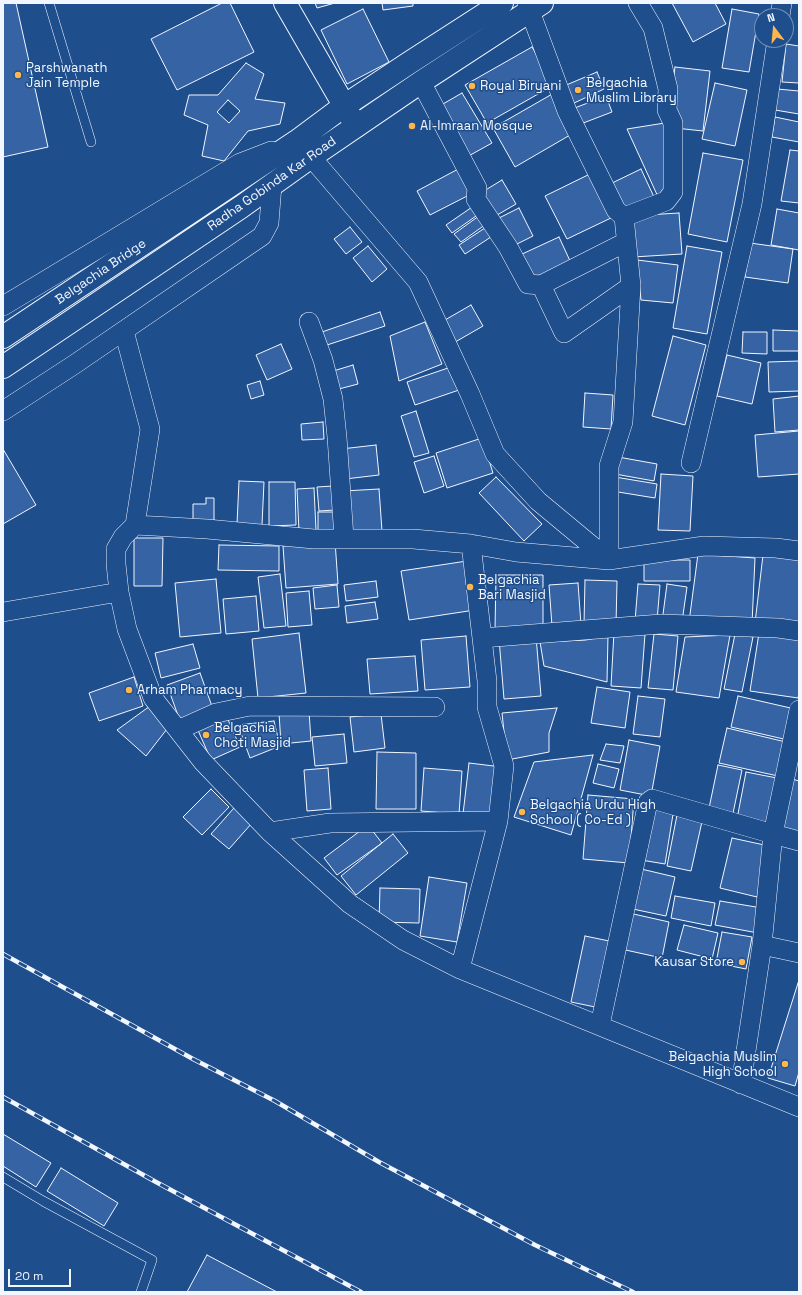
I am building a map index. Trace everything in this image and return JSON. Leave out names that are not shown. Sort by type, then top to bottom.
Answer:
[{"type":"main road","points":[[285,3],[356,126]]},
{"type":"main road","points":[[304,149],[344,106],[479,11],[502,3]]},
{"type":"main road","name":"Radha Gobinda Kar Road","points":[[3,367],[272,186],[304,149],[356,126],[488,38],[533,5]]},
{"type":"main road","name":"Belgachia Bridge","points":[[3,338],[200,206],[304,149]]},
{"type":"street","points":[[624,217],[666,201],[673,192],[673,123],[668,110],[668,89],[653,28],[638,3]]},
{"type":"street","points":[[533,5],[567,111],[616,210],[624,217],[631,286],[623,422],[609,466],[610,560]]},
{"type":"street","points":[[479,11],[488,38]]},
{"type":"street","points":[[691,463],[752,204],[776,48]]},
{"type":"street","points":[[421,82],[477,188],[476,199],[508,247],[528,284],[541,285],[626,242]]},
{"type":"street","points":[[3,306],[240,163],[304,149],[418,282],[470,394],[495,454],[538,501],[610,560]]},
{"type":"street","points":[[3,411],[76,364],[262,236],[269,224],[272,186]]},
{"type":"street","points":[[541,285],[564,333],[631,286]]},
{"type":"street","points":[[308,322],[323,360],[333,399],[344,538]]},
{"type":"street","points":[[124,331],[150,429],[135,525],[123,538],[116,549],[119,592],[127,629],[153,698],[203,762],[270,832],[350,904],[403,940],[460,969],[741,1084],[799,1106]]},
{"type":"street","points":[[135,525],[207,529],[314,539],[413,539],[471,544],[516,552],[610,560],[704,546],[776,548],[799,551]]},
{"type":"street","points":[[460,969],[498,821],[504,766],[487,708],[487,681],[471,544]]},
{"type":"street","points":[[3,612],[119,592]]},
{"type":"street","points":[[482,638],[661,624],[778,628],[799,631]]},
{"type":"street","points":[[178,730],[216,714],[250,706],[435,707]]},
{"type":"street","points":[[741,1084],[762,945],[773,834],[799,710]]},
{"type":"street","points":[[600,1025],[648,802],[652,798],[799,841]]},
{"type":"street","points":[[270,832],[330,823],[498,821]]},
{"type":"street","points":[[762,945],[799,953]]},
{"type":"lane","points":[[49,3],[91,142]]},
{"type":"lane","points":[[3,1177],[43,1201],[152,1260],[141,1292]]},
{"type":"building","name":"Parshwanath Jain Temple","points":[[3,3],[16,3],[48,147],[3,157]]},
{"type":"building","points":[[222,3],[230,3],[254,52],[177,90],[151,39]]},
{"type":"building","points":[[315,3],[335,3],[317,8]]},
{"type":"building","points":[[382,3],[413,3],[413,6],[383,10]]},
{"type":"building","points":[[672,3],[715,3],[726,24],[693,42]]},
{"type":"building","points":[[363,9],[389,62],[347,84],[321,30]]},
{"type":"building","points":[[732,9],[754,13],[754,43],[749,72],[722,68]]},
{"type":"building","points":[[794,45],[799,46],[799,83],[782,82],[786,48],[794,48]]},
{"type":"building","points":[[532,47],[554,85],[487,123],[465,85]]},
{"type":"building","points":[[246,63],[264,74],[255,99],[285,103],[280,124],[248,131],[224,161],[202,156],[208,125],[184,115],[189,95],[218,95]],"holes":[[[228,100],[240,111],[229,123],[217,112]]]},
{"type":"building","points":[[675,67],[710,71],[703,131],[675,128],[669,113]]},
{"type":"building","points":[[597,72],[604,89],[572,104],[564,86]]},
{"type":"building","points":[[715,83],[747,90],[735,146],[702,139]]},
{"type":"building","points":[[777,89],[799,91],[799,114],[775,110]]},
{"type":"building","points":[[462,93],[492,143],[465,158],[436,108]]},
{"type":"building","points":[[554,93],[577,131],[515,167],[493,128]]},
{"type":"building","points":[[606,96],[612,112],[578,125],[572,109]]},
{"type":"building","points":[[775,117],[799,122],[799,142],[772,137]]},
{"type":"building","points":[[671,122],[664,198],[659,199],[627,129]]},
{"type":"building","points":[[790,150],[799,151],[799,203],[781,201]]},
{"type":"building","points":[[703,153],[743,160],[727,242],[688,234]]},
{"type":"building","points":[[462,167],[475,192],[430,215],[417,191]]},
{"type":"building","points":[[641,169],[654,197],[622,212],[608,185]]},
{"type":"building","points":[[592,173],[613,217],[567,239],[545,196]]},
{"type":"building","points":[[502,180],[516,204],[492,218],[479,194]]},
{"type":"building","points":[[478,203],[483,211],[452,233],[446,225]]},
{"type":"building","points":[[519,208],[533,236],[511,247],[497,219]]},
{"type":"building","points":[[777,209],[799,213],[799,250],[771,245]]},
{"type":"building","points":[[483,213],[489,222],[461,242],[454,234]]},
{"type":"building","points":[[679,213],[682,254],[633,257],[630,216]]},
{"type":"building","points":[[491,224],[497,233],[465,254],[459,245]]},
{"type":"building","points":[[350,227],[362,242],[346,254],[334,239]]},
{"type":"building","points":[[559,237],[571,263],[532,281],[520,255]]},
{"type":"building","points":[[750,243],[793,249],[788,283],[745,277]]},
{"type":"building","points":[[368,246],[387,269],[372,282],[353,258]]},
{"type":"building","points":[[687,246],[722,252],[707,334],[673,328]]},
{"type":"building","points":[[637,260],[678,265],[673,303],[641,300]]},
{"type":"building","points":[[471,305],[483,326],[450,345],[438,324]]},
{"type":"building","points":[[380,312],[385,326],[324,346],[319,333]]},
{"type":"building","points":[[425,322],[442,364],[399,381],[390,336]]},
{"type":"building","points":[[773,330],[799,331],[799,351],[773,351]]},
{"type":"building","points":[[743,332],[767,332],[767,354],[742,353]]},
{"type":"building","points":[[673,336],[706,345],[685,425],[652,416]]},
{"type":"building","points":[[281,344],[292,369],[267,380],[256,355]]},
{"type":"building","points":[[727,355],[761,363],[752,404],[717,396]]},
{"type":"building","points":[[799,361],[799,391],[769,392],[768,362]]},
{"type":"building","points":[[353,365],[358,384],[335,390],[330,372]]},
{"type":"building","points":[[451,367],[459,390],[415,405],[407,382]]},
{"type":"building","points":[[260,381],[264,395],[251,399],[247,385]]},
{"type":"building","points":[[585,393],[613,395],[611,429],[583,427]]},
{"type":"building","points":[[799,396],[799,430],[775,432],[773,399]]},
{"type":"building","points":[[416,411],[429,453],[414,457],[401,416]]},
{"type":"building","points":[[323,422],[324,439],[302,440],[301,424]]},
{"type":"building","points":[[799,431],[799,474],[758,477],[755,435]]},
{"type":"building","points":[[482,438],[493,473],[447,488],[436,453]]},
{"type":"building","points":[[376,445],[379,475],[345,479],[341,449]]},
{"type":"building","points":[[3,449],[36,505],[3,524]]},
{"type":"building","points":[[434,456],[444,486],[424,493],[414,462]]},
{"type":"building","points":[[618,457],[657,464],[654,481],[615,474]]},
{"type":"building","points":[[661,474],[693,476],[690,531],[658,530]]},
{"type":"building","points":[[496,477],[542,524],[524,541],[479,493]]},
{"type":"building","points":[[615,477],[657,484],[655,498],[612,491]]},
{"type":"building","points":[[239,481],[264,482],[262,525],[237,524]]},
{"type":"building","points":[[269,482],[295,482],[296,525],[269,526]]},
{"type":"building","points":[[333,486],[335,510],[319,511],[317,487]]},
{"type":"building","points":[[314,488],[316,530],[299,531],[297,489]]},
{"type":"building","points":[[379,489],[382,531],[347,533],[344,491]]},
{"type":"building","points":[[206,498],[214,498],[214,522],[193,522],[193,504],[206,504]]},
{"type":"building","points":[[318,512],[336,512],[336,534],[318,535]]},
{"type":"building","points":[[134,538],[163,538],[162,586],[134,586]]},
{"type":"building","points":[[335,541],[338,584],[286,588],[283,546]]},
{"type":"building","points":[[219,545],[279,546],[279,571],[218,570]]},
{"type":"building","points":[[698,554],[755,558],[752,624],[689,622]]},
{"type":"building","points":[[763,555],[799,559],[799,627],[755,623]]},
{"type":"building","points":[[644,560],[690,560],[690,581],[644,581]]},
{"type":"building","points":[[467,561],[475,610],[409,620],[401,571]]},
{"type":"building","points":[[280,574],[286,626],[264,628],[258,577]]},
{"type":"building","points":[[496,575],[543,575],[543,631],[495,630]]},
{"type":"building","points":[[216,579],[221,633],[180,637],[175,583]]},
{"type":"building","points":[[585,580],[617,581],[616,625],[584,624]]},
{"type":"building","points":[[376,581],[378,597],[346,601],[344,585]]},
{"type":"building","points":[[578,583],[581,625],[552,626],[549,585]]},
{"type":"building","points":[[638,584],[660,585],[657,621],[635,621]]},
{"type":"building","points":[[667,584],[687,587],[682,622],[662,622]]},
{"type":"building","points":[[337,585],[339,607],[315,609],[313,588]]},
{"type":"building","points":[[309,591],[312,625],[288,627],[286,593]]},
{"type":"building","points":[[256,596],[259,631],[226,634],[223,599]]},
{"type":"building","points":[[375,602],[378,619],[347,623],[345,606]]},
{"type":"building","points":[[614,632],[645,634],[641,688],[611,686]]},
{"type":"building","points":[[299,633],[306,693],[258,698],[252,639]]},
{"type":"building","points":[[759,633],[799,640],[798,698],[750,691]]},
{"type":"building","points":[[654,634],[678,636],[673,690],[648,688]]},
{"type":"building","points":[[735,634],[753,637],[742,692],[724,689]]},
{"type":"building","points":[[608,635],[607,682],[544,666],[540,642],[586,640]]},
{"type":"building","points":[[730,635],[719,698],[676,692],[685,637]]},
{"type":"building","points":[[466,636],[470,687],[425,690],[421,640]]},
{"type":"building","points":[[536,636],[541,696],[504,699],[499,639]]},
{"type":"building","points":[[193,644],[200,668],[161,678],[155,653]]},
{"type":"building","points":[[415,656],[418,691],[370,694],[367,659]]},
{"type":"building","points":[[200,673],[213,709],[180,721],[167,685]]},
{"type":"building","points":[[134,677],[143,706],[99,721],[89,693]]},
{"type":"building","points":[[597,687],[630,692],[625,728],[591,723]]},
{"type":"building","points":[[638,696],[665,699],[660,737],[633,734]]},
{"type":"building","points":[[738,696],[795,709],[788,740],[731,727]]},
{"type":"building","points":[[150,706],[167,729],[146,756],[117,730]]},
{"type":"building","points":[[557,708],[549,733],[549,752],[507,760],[502,713]]},
{"type":"building","points":[[309,711],[311,741],[281,744],[279,713]]},
{"type":"building","points":[[381,714],[385,748],[354,752],[350,717]]},
{"type":"building","points":[[226,715],[240,747],[211,760],[197,728]]},
{"type":"building","points":[[274,721],[280,746],[250,758],[238,725]]},
{"type":"building","points":[[727,728],[786,742],[778,776],[719,763]]},
{"type":"building","points":[[344,734],[347,763],[315,766],[312,737]]},
{"type":"building","points":[[629,740],[660,746],[651,796],[620,790]]},
{"type":"building","points":[[606,744],[624,746],[620,763],[600,760]]},
{"type":"building","points":[[377,752],[416,753],[416,809],[376,809]]},
{"type":"building","points":[[593,755],[571,835],[514,817],[534,762]]},
{"type":"building","points":[[469,763],[502,767],[496,817],[463,814]]},
{"type":"building","points":[[598,764],[619,769],[614,788],[593,783]]},
{"type":"building","points":[[718,765],[742,770],[732,818],[708,813]]},
{"type":"building","points":[[328,768],[331,809],[307,811],[304,770]]},
{"type":"building","points":[[424,768],[462,771],[459,814],[421,811]]},
{"type":"building","points":[[746,772],[782,779],[773,827],[737,819]]},
{"type":"building","points":[[789,778],[799,781],[799,838],[777,833]]},
{"type":"building","points":[[211,789],[229,807],[202,835],[183,817]]},
{"type":"building","points":[[588,795],[634,799],[629,863],[583,859]]},
{"type":"building","points":[[650,804],[674,808],[665,864],[641,860]]},
{"type":"building","points":[[234,808],[252,823],[229,849],[211,834]]},
{"type":"building","points":[[678,810],[703,817],[691,871],[667,866]]},
{"type":"building","points":[[368,825],[382,843],[337,875],[324,858]]},
{"type":"building","points":[[393,834],[408,853],[356,895],[341,876]]},
{"type":"building","points":[[732,838],[769,846],[757,897],[720,888]]},
{"type":"building","points":[[637,868],[675,877],[666,916],[628,908]]},
{"type":"building","points":[[429,877],[467,883],[457,942],[420,936]]},
{"type":"building","points":[[380,888],[420,889],[419,923],[379,922]]},
{"type":"building","points":[[675,896],[715,903],[711,926],[671,918]]},
{"type":"building","points":[[720,901],[762,908],[758,933],[715,925]]},
{"type":"building","points":[[629,913],[669,922],[662,958],[621,949]]},
{"type":"building","points":[[684,925],[718,933],[712,959],[677,950]]},
{"type":"building","points":[[722,932],[752,937],[746,969],[716,963]]},
{"type":"building","points":[[585,936],[614,942],[600,1008],[571,1002]]},
{"type":"building","points":[[798,983],[799,1072],[795,1086],[768,1078]]},
{"type":"building","points":[[3,1134],[51,1163],[36,1187],[3,1166]]},
{"type":"building","points":[[61,1168],[118,1203],[104,1226],[47,1191]]},
{"type":"building","points":[[207,1255],[277,1292],[187,1292]]},
{"type":"railway","points":[[3,954],[193,1059],[275,1101],[379,1162],[535,1245],[633,1292]]},
{"type":"railway","points":[[3,1097],[156,1182],[361,1292]]},
{"type":"place","name":"Parshwanath Jain Temple","points":[[18,75]]},
{"type":"place","name":"Royal Biryani","points":[[472,86]]},
{"type":"place","name":"Belgachia Muslim Library","points":[[578,90]]},
{"type":"place","name":"Al-Imraan Mosque","points":[[412,126]]},
{"type":"place","name":"Belgachia Bari Masjid","points":[[470,587]]},
{"type":"place","name":"Arham Pharmacy","points":[[129,690]]},
{"type":"place","name":"Belgachia Choti Masjid","points":[[206,735]]},
{"type":"place","name":"Belgachia Urdu High School ( Co-Ed )","points":[[522,812]]},
{"type":"place","name":"Kausar Store","points":[[742,962]]},
{"type":"place","name":"Belgachia Muslim High School","points":[[785,1064]]}]
